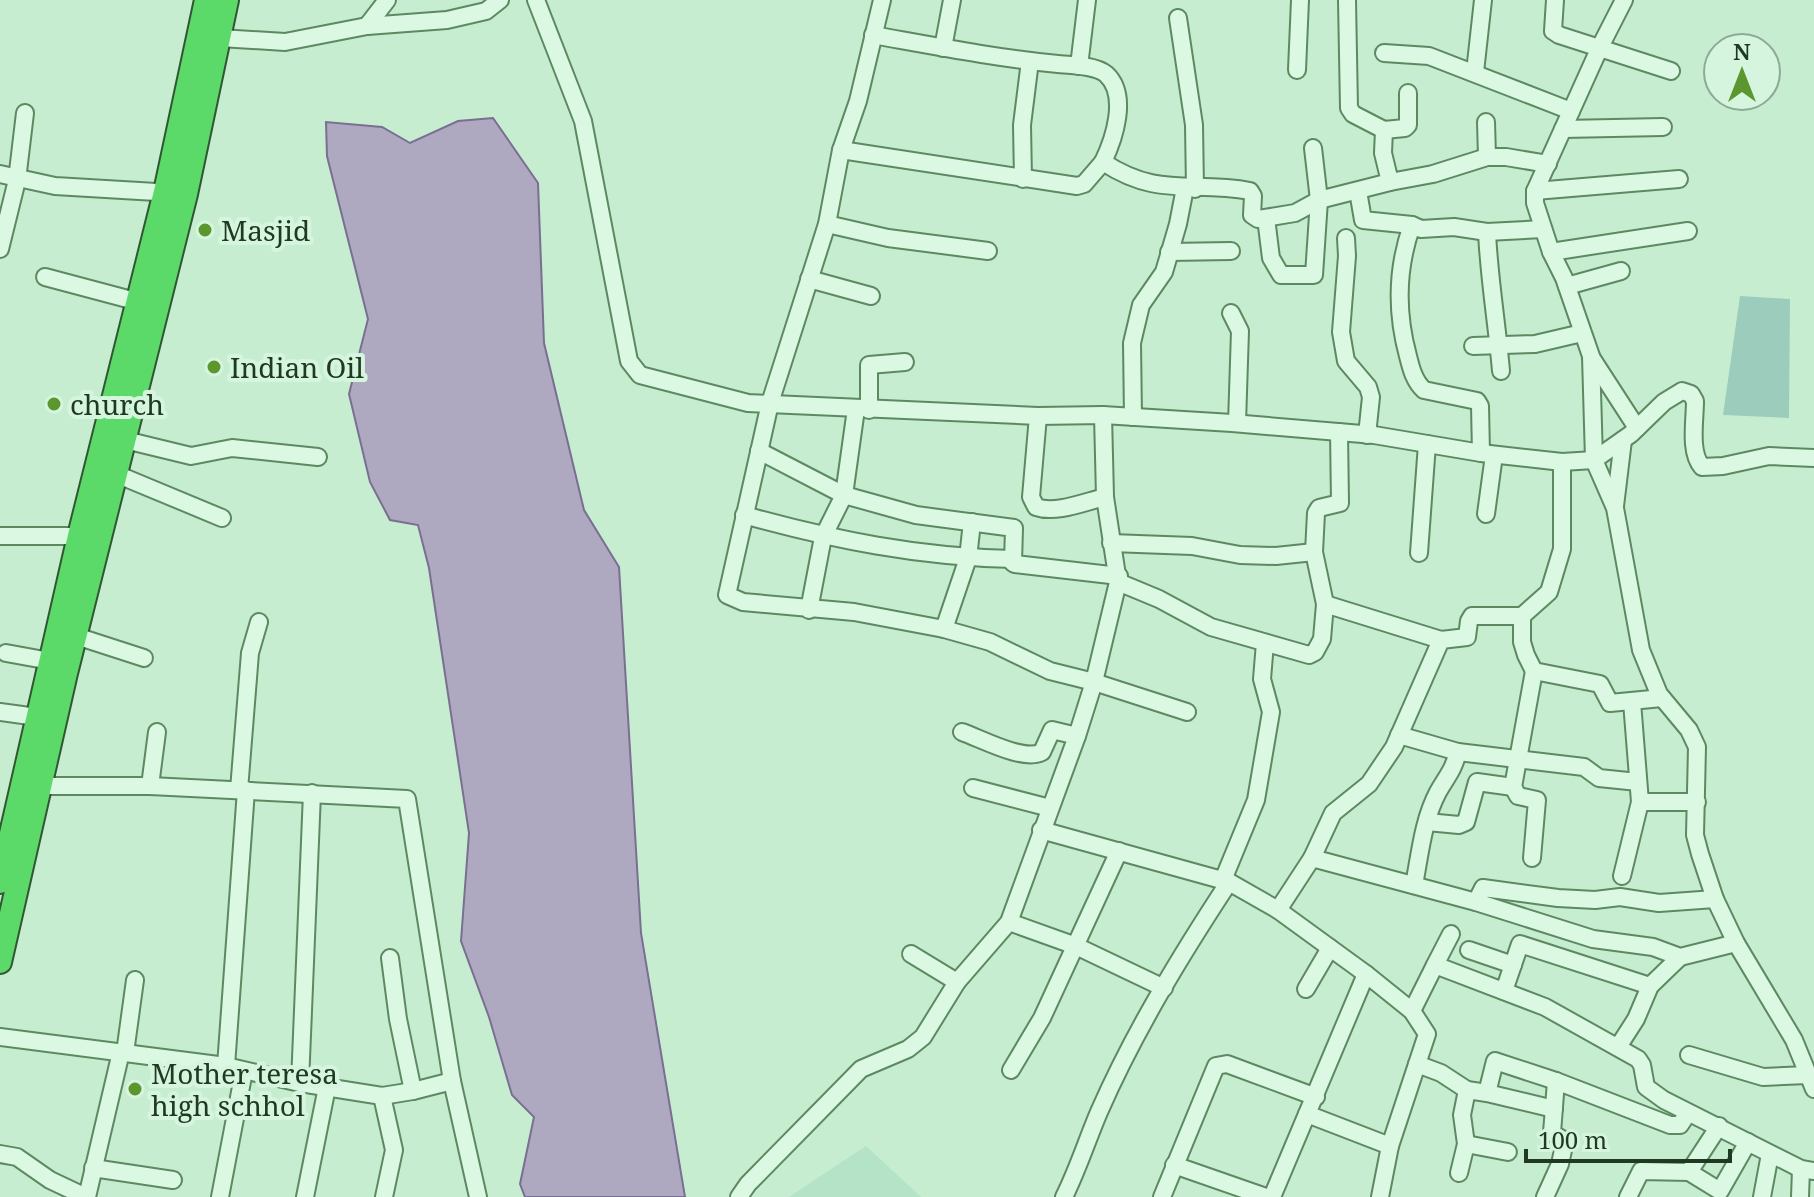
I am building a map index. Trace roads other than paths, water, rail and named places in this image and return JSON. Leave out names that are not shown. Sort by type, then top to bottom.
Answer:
[{"type":"highway","points":[[0,962],[3,937],[125,440],[176,193],[206,0]]},
{"type":"highway","points":[[0,882],[8,812],[37,717],[79,536],[139,302],[176,193],[220,38],[227,0]]},
{"type":"street","points":[[367,26],[387,0]]},
{"type":"street","points":[[220,38],[285,42],[367,26],[447,20],[486,11],[500,0]]},
{"type":"street","points":[[536,0],[583,121],[629,361],[640,375],[748,403],[1038,416],[1103,415],[1237,423],[1367,435],[1562,462],[1594,460],[1623,440],[1664,402],[1682,391],[1691,394],[1695,401],[1695,452],[1702,467],[1723,466],[1769,456],[1814,458]]},
{"type":"street","points":[[882,0],[858,101],[841,150],[827,224],[770,403],[727,595],[743,602],[854,612],[944,629],[990,642],[1050,671],[1187,712]]},
{"type":"street","points":[[943,48],[952,0]]},
{"type":"street","points":[[1079,66],[1087,0]]},
{"type":"street","points":[[1297,70],[1300,0]]},
{"type":"street","points":[[1347,0],[1349,108],[1353,114],[1384,130],[1405,128],[1408,125],[1408,93]]},
{"type":"street","points":[[1475,72],[1483,0]]},
{"type":"street","points":[[1555,0],[1553,31],[1671,71]]},
{"type":"street","points":[[1624,0],[1535,191],[1535,203],[1591,356],[1637,428]]},
{"type":"street","points":[[1133,417],[1132,343],[1141,305],[1164,272],[1190,189],[1194,125],[1178,18]]},
{"type":"street","points":[[841,150],[1077,186],[1084,184],[1103,162],[1113,141],[1118,109],[1112,83],[1104,73],[1079,66],[943,48],[873,35]]},
{"type":"street","points":[[1384,53],[1423,54],[1571,111]]},
{"type":"street","points":[[1023,179],[1022,125],[1030,61]]},
{"type":"street","points":[[0,249],[17,180],[25,113]]},
{"type":"street","points":[[1486,122],[1487,157]]},
{"type":"street","points":[[1563,129],[1663,127]]},
{"type":"street","points":[[1384,130],[1383,153],[1390,182]]},
{"type":"street","points":[[1266,218],[1271,258],[1281,275],[1314,275],[1319,200],[1313,148]]},
{"type":"street","points":[[1103,162],[1124,176],[1147,184],[1250,191],[1253,196],[1252,215],[1258,219],[1295,213],[1319,200],[1433,174],[1487,157],[1548,164]]},
{"type":"street","points":[[0,174],[55,186],[176,193]]},
{"type":"street","points":[[1535,191],[1679,179]]},
{"type":"street","points":[[1358,191],[1363,220]]},
{"type":"street","points":[[1363,220],[1412,225],[1421,229],[1454,227],[1487,232],[1543,229]]},
{"type":"street","points":[[1363,220],[1346,238],[1341,332],[1346,361],[1368,387],[1371,397],[1367,435]]},
{"type":"street","points":[[827,224],[888,238],[988,251]]},
{"type":"street","points":[[1412,225],[1404,249],[1399,316],[1412,369],[1418,385],[1424,390],[1477,401],[1480,406],[1487,454],[1486,514]]},
{"type":"street","points":[[1551,252],[1688,231]]},
{"type":"street","points":[[1487,232],[1489,276],[1501,371]]},
{"type":"street","points":[[1316,237],[1346,238]]},
{"type":"street","points":[[1169,252],[1231,251]]},
{"type":"street","points":[[1567,286],[1621,271]]},
{"type":"street","points":[[45,277],[139,302]]},
{"type":"street","points":[[809,279],[871,296]]},
{"type":"street","points":[[1231,313],[1240,331],[1237,423]]},
{"type":"street","points":[[1473,346],[1535,344],[1582,333]]},
{"type":"street","points":[[1591,356],[1594,460],[1615,508],[1641,650],[1662,698],[1689,730],[1697,747],[1695,835],[1715,899],[1736,943],[1794,1040],[1811,1082],[1763,1077],[1689,1055]]},
{"type":"street","points":[[809,610],[823,537],[844,495],[863,409],[869,365],[905,362]]},
{"type":"street","points":[[739,1197],[748,1184],[861,1069],[908,1049],[923,1037],[957,982],[1009,922],[1077,736],[1094,682],[1119,579],[1105,497],[1103,415]]},
{"type":"street","points":[[1038,416],[1031,497],[1036,507],[1042,510],[1063,507],[1105,497]]},
{"type":"street","points":[[759,451],[844,495],[916,515],[1014,528],[1015,564],[1119,579],[1211,627],[1309,655],[1315,652],[1322,639],[1325,604],[1314,552],[1316,511],[1340,503],[1339,432]]},
{"type":"street","points":[[125,440],[191,456],[232,448],[318,457]]},
{"type":"street","points":[[1615,508],[1623,440]]},
{"type":"street","points":[[1419,553],[1427,444]]},
{"type":"street","points":[[1325,604],[1441,640],[1467,637],[1469,621],[1473,616],[1522,616],[1549,592],[1562,549],[1562,462]]},
{"type":"street","points":[[116,474],[222,518]]},
{"type":"street","points":[[744,515],[823,537],[920,554],[1013,559]]},
{"type":"street","points":[[944,629],[968,558],[972,522]]},
{"type":"street","points":[[0,536],[79,536]]},
{"type":"street","points":[[1111,543],[1192,546],[1240,555],[1276,556],[1314,552]]},
{"type":"street","points":[[1522,616],[1522,642],[1534,671],[1513,787],[1518,796],[1537,800],[1532,858]]},
{"type":"street","points":[[226,1066],[239,790],[250,653],[259,622]]},
{"type":"street","points":[[76,636],[144,658]]},
{"type":"street","points":[[1278,910],[1312,858],[1333,813],[1369,784],[1399,735],[1441,640]]},
{"type":"street","points":[[1064,1197],[1125,1057],[1226,881],[1256,800],[1271,712],[1262,679],[1265,643]]},
{"type":"street","points":[[6,653],[50,661]]},
{"type":"street","points":[[1534,671],[1600,684],[1610,703],[1662,698]]},
{"type":"street","points":[[1622,876],[1640,802],[1632,702]]},
{"type":"street","points":[[0,712],[37,717]]},
{"type":"street","points":[[962,732],[1003,749],[1032,755],[1042,752],[1052,730],[1077,736]]},
{"type":"street","points":[[150,786],[157,732]]},
{"type":"street","points":[[1399,735],[1458,752],[1584,767],[1599,778],[1638,782]]},
{"type":"street","points":[[1414,885],[1427,822],[1438,792],[1453,770],[1458,752]]},
{"type":"street","points":[[1427,822],[1459,825],[1466,822],[1477,782],[1513,787]]},
{"type":"street","points":[[42,786],[150,786],[407,799],[452,1081],[478,1197]]},
{"type":"street","points":[[973,788],[1050,808]]},
{"type":"street","points":[[300,1083],[312,793]]},
{"type":"street","points":[[1640,802],[1697,802]]},
{"type":"street","points":[[1041,830],[1226,881],[1278,910],[1412,1011],[1427,1034],[1390,1146],[1380,1197]]},
{"type":"street","points":[[1011,1070],[1042,1018],[1119,851]]},
{"type":"street","points":[[1312,858],[1476,902],[1593,939],[1653,947],[1680,957]]},
{"type":"street","points":[[1476,902],[1483,888],[1595,900],[1620,897],[1659,903],[1715,899]]},
{"type":"street","points":[[1009,922],[1076,946],[1164,988]]},
{"type":"street","points":[[1412,1011],[1451,934]]},
{"type":"street","points":[[1618,1047],[1636,1019],[1650,986],[1680,957],[1736,943]]},
{"type":"street","points":[[1504,991],[1520,944],[1650,986]]},
{"type":"street","points":[[1306,989],[1330,948]]},
{"type":"street","points":[[1469,950],[1513,965]]},
{"type":"street","points":[[911,954],[957,982]]},
{"type":"street","points":[[390,958],[398,1019],[413,1091]]},
{"type":"street","points":[[1435,965],[1545,1007],[1618,1047],[1642,1065],[1646,1087],[1664,1100],[1807,1170],[1800,1197]]},
{"type":"street","points":[[1272,1197],[1366,974]]},
{"type":"street","points":[[0,1154],[17,1157],[50,1180],[86,1197],[123,1053],[135,980]]},
{"type":"street","points":[[0,1037],[226,1066],[300,1083],[382,1096],[452,1081]]},
{"type":"street","points":[[1487,1093],[1495,1061],[1670,1125],[1680,1125],[1688,1113]]},
{"type":"street","points":[[1162,1197],[1211,1073],[1220,1064],[1316,1097]]},
{"type":"street","points":[[1417,1064],[1441,1073],[1467,1090],[1554,1109]]},
{"type":"street","points":[[220,1197],[244,1071]]},
{"type":"street","points":[[1545,1197],[1560,1164],[1565,1141],[1552,1133],[1556,1081]]},
{"type":"street","points":[[305,1197],[327,1087]]},
{"type":"street","points":[[1459,1173],[1466,1144],[1462,1115],[1467,1090]]},
{"type":"street","points":[[382,1096],[394,1150],[384,1197]]},
{"type":"street","points":[[1307,1114],[1390,1146]]},
{"type":"street","points":[[1689,1172],[1719,1126]]},
{"type":"street","points":[[1628,1197],[1641,1171],[1689,1172],[1719,1194],[1748,1142]]},
{"type":"street","points":[[1466,1144],[1508,1152]]},
{"type":"street","points":[[1762,1197],[1770,1154]]},
{"type":"street","points":[[1174,1165],[1266,1197]]},
{"type":"street","points":[[93,1168],[173,1180]]},
{"type":"place","name":"Masjid","points":[[205,230]]},
{"type":"place","name":"Indian Oil","points":[[214,367]]},
{"type":"place","name":"church","points":[[54,404]]},
{"type":"place","name":"Mother teresa high schhol","points":[[135,1089]]}]
